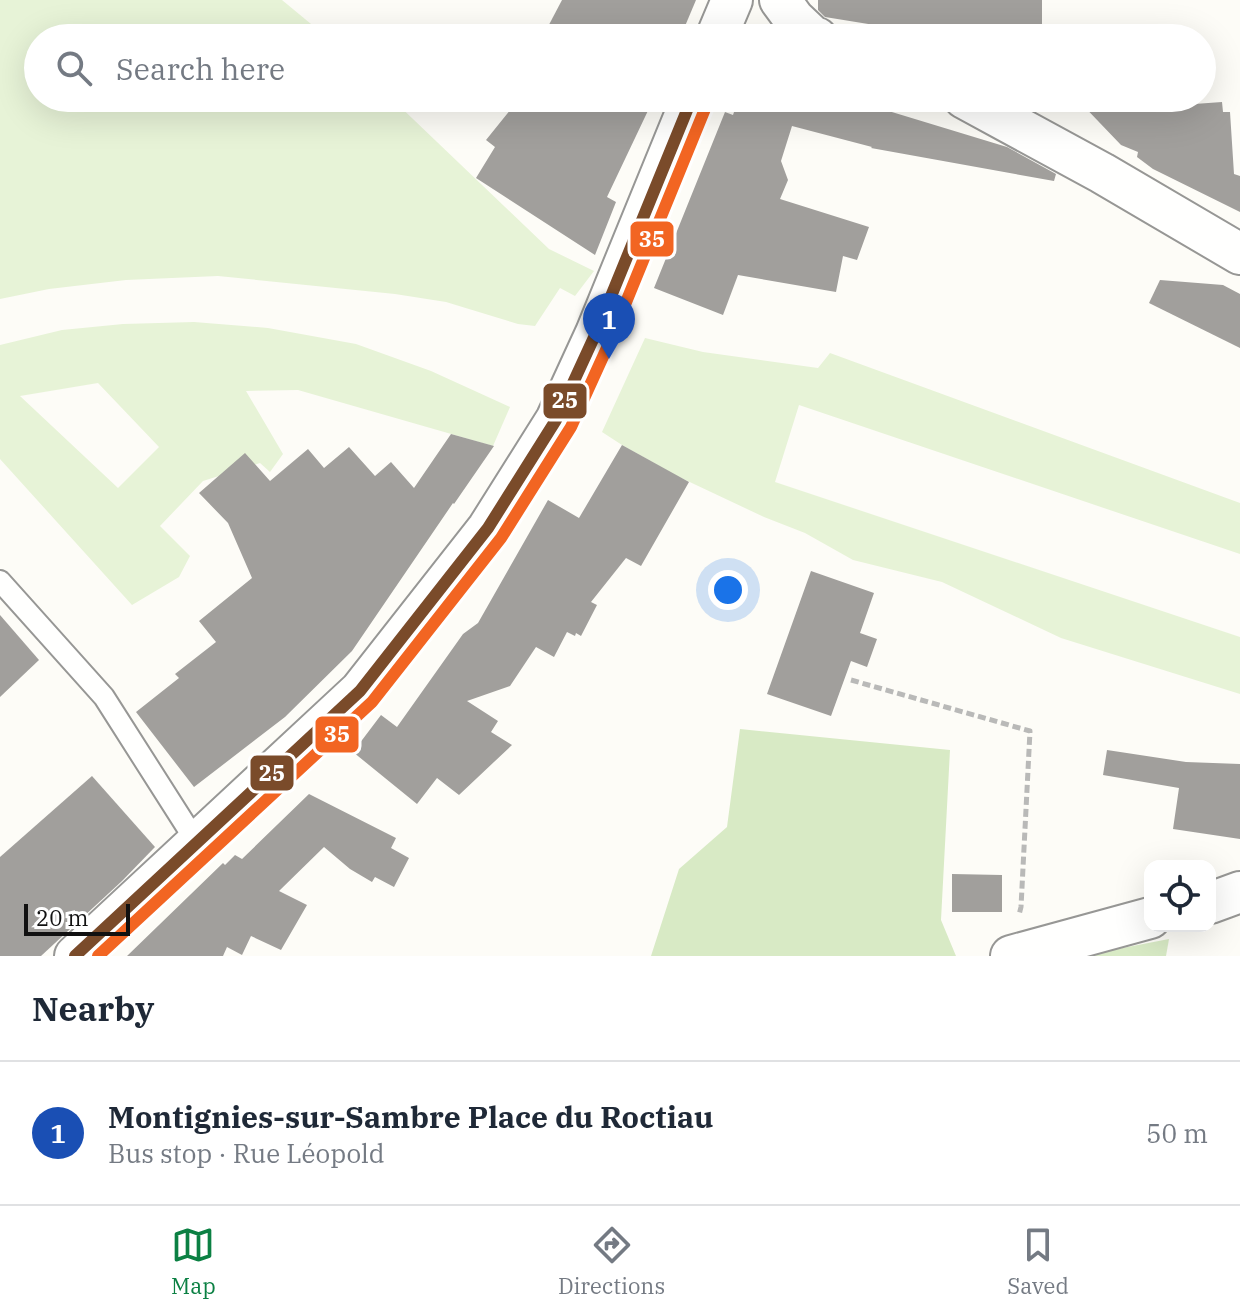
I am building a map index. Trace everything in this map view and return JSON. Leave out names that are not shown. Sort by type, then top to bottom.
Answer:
[{"type":"street","points":[[722,24],[732,0]]},
{"type":"street","points":[[740,0],[755,3],[771,0]]},
{"type":"street","points":[[780,0],[799,24]]},
{"type":"street","points":[[75,956],[360,691],[488,528],[556,420],[596,333],[686,112]]},
{"type":"street","points":[[990,112],[1240,254]]},
{"type":"street","points":[[1216,901],[1240,892]]},
{"type":"street","points":[[1014,938],[1144,919]]},
{"type":"lane","points":[[0,581],[104,697],[197,843]]},
{"type":"path","points":[[851,680],[1030,731],[1021,907],[1014,938]]},
{"type":"green space","points":[[0,0],[282,0],[311,24],[24,24],[24,112],[406,112],[549,249],[594,271],[575,296],[560,288],[535,326],[518,324],[446,302],[218,276],[126,280],[49,289],[0,299]]},
{"type":"green space","points":[[194,322],[268,328],[356,344],[431,371],[510,407],[493,446],[298,390],[246,391],[283,454],[270,472],[260,463],[203,481],[160,526],[190,556],[179,577],[132,605],[0,459],[0,345],[62,330]],"holes":[[[98,383],[159,447],[118,488],[20,396]]]},
{"type":"green space","points":[[645,338],[703,352],[818,368],[830,353],[1240,503],[1240,554],[799,405],[775,482],[1240,637],[1240,694],[1061,638],[942,582],[853,560],[805,533],[677,476],[622,445],[602,432]]},
{"type":"green space","points":[[740,729],[950,750],[941,920],[956,956],[651,956],[679,869],[727,827]]},
{"type":"green space","points":[[1169,939],[1166,956],[1081,956]]},
{"type":"building","points":[[562,0],[696,0],[686,24],[549,24]]},
{"type":"building","points":[[818,0],[1042,0],[1042,24],[868,24],[825,17],[818,10]]},
{"type":"building","points":[[1216,102],[1222,102],[1223,112],[1230,112],[1234,174],[1240,176],[1240,212],[1153,169],[1137,157],[1138,152],[1121,145],[1089,112],[1216,112]]},
{"type":"building","points":[[509,112],[647,112],[607,197],[616,202],[595,255],[476,178],[495,147],[486,140]]},
{"type":"building","points":[[725,112],[733,115],[734,112],[892,112],[1007,147],[1056,174],[1054,181],[871,148],[792,126],[781,161],[788,180],[780,199],[869,227],[857,260],[843,256],[836,292],[738,275],[723,315],[654,288]]},
{"type":"building","points":[[1160,280],[1223,285],[1240,294],[1240,348],[1149,303]]},
{"type":"building","points":[[451,434],[494,446],[352,651],[285,717],[194,787],[136,712],[179,678],[175,674],[216,642],[199,621],[252,578],[228,523],[199,493],[245,453],[270,481],[308,449],[324,468],[349,447],[375,476],[391,462],[414,488]]},
{"type":"building","points":[[622,445],[689,482],[641,566],[626,558],[591,602],[597,605],[581,636],[567,632],[554,657],[536,647],[510,686],[467,701],[498,721],[491,732],[512,745],[459,795],[437,778],[417,804],[353,752],[381,715],[397,727],[463,634],[478,623],[548,500],[579,518]]},
{"type":"building","points":[[811,571],[874,593],[860,633],[877,639],[867,667],[851,661],[831,716],[767,694]]},
{"type":"building","points":[[0,615],[39,660],[0,697]]},
{"type":"building","points":[[1107,750],[1186,762],[1240,764],[1240,839],[1173,829],[1179,788],[1103,775]]},
{"type":"building","points":[[92,776],[155,847],[41,956],[0,956],[0,857]]},
{"type":"building","points":[[309,794],[396,838],[391,848],[409,858],[394,887],[375,877],[372,882],[350,869],[324,847],[279,891],[307,905],[281,950],[251,936],[242,955],[227,947],[223,956],[127,956],[223,863],[225,865],[235,855],[242,859]]},
{"type":"building","points":[[952,874],[1002,875],[1002,912],[952,912]]},
{"type":"transit line","name":"25","points":[[75,956],[360,691],[488,528],[556,420],[596,333],[686,112]]},
{"type":"transit line","name":"35","points":[[98,956],[372,702],[501,538],[571,427],[611,339],[704,112]]},
{"type":"place","name":"Montignies-sur-Sambre Place du Roctiau","points":[[609,359]]}]
